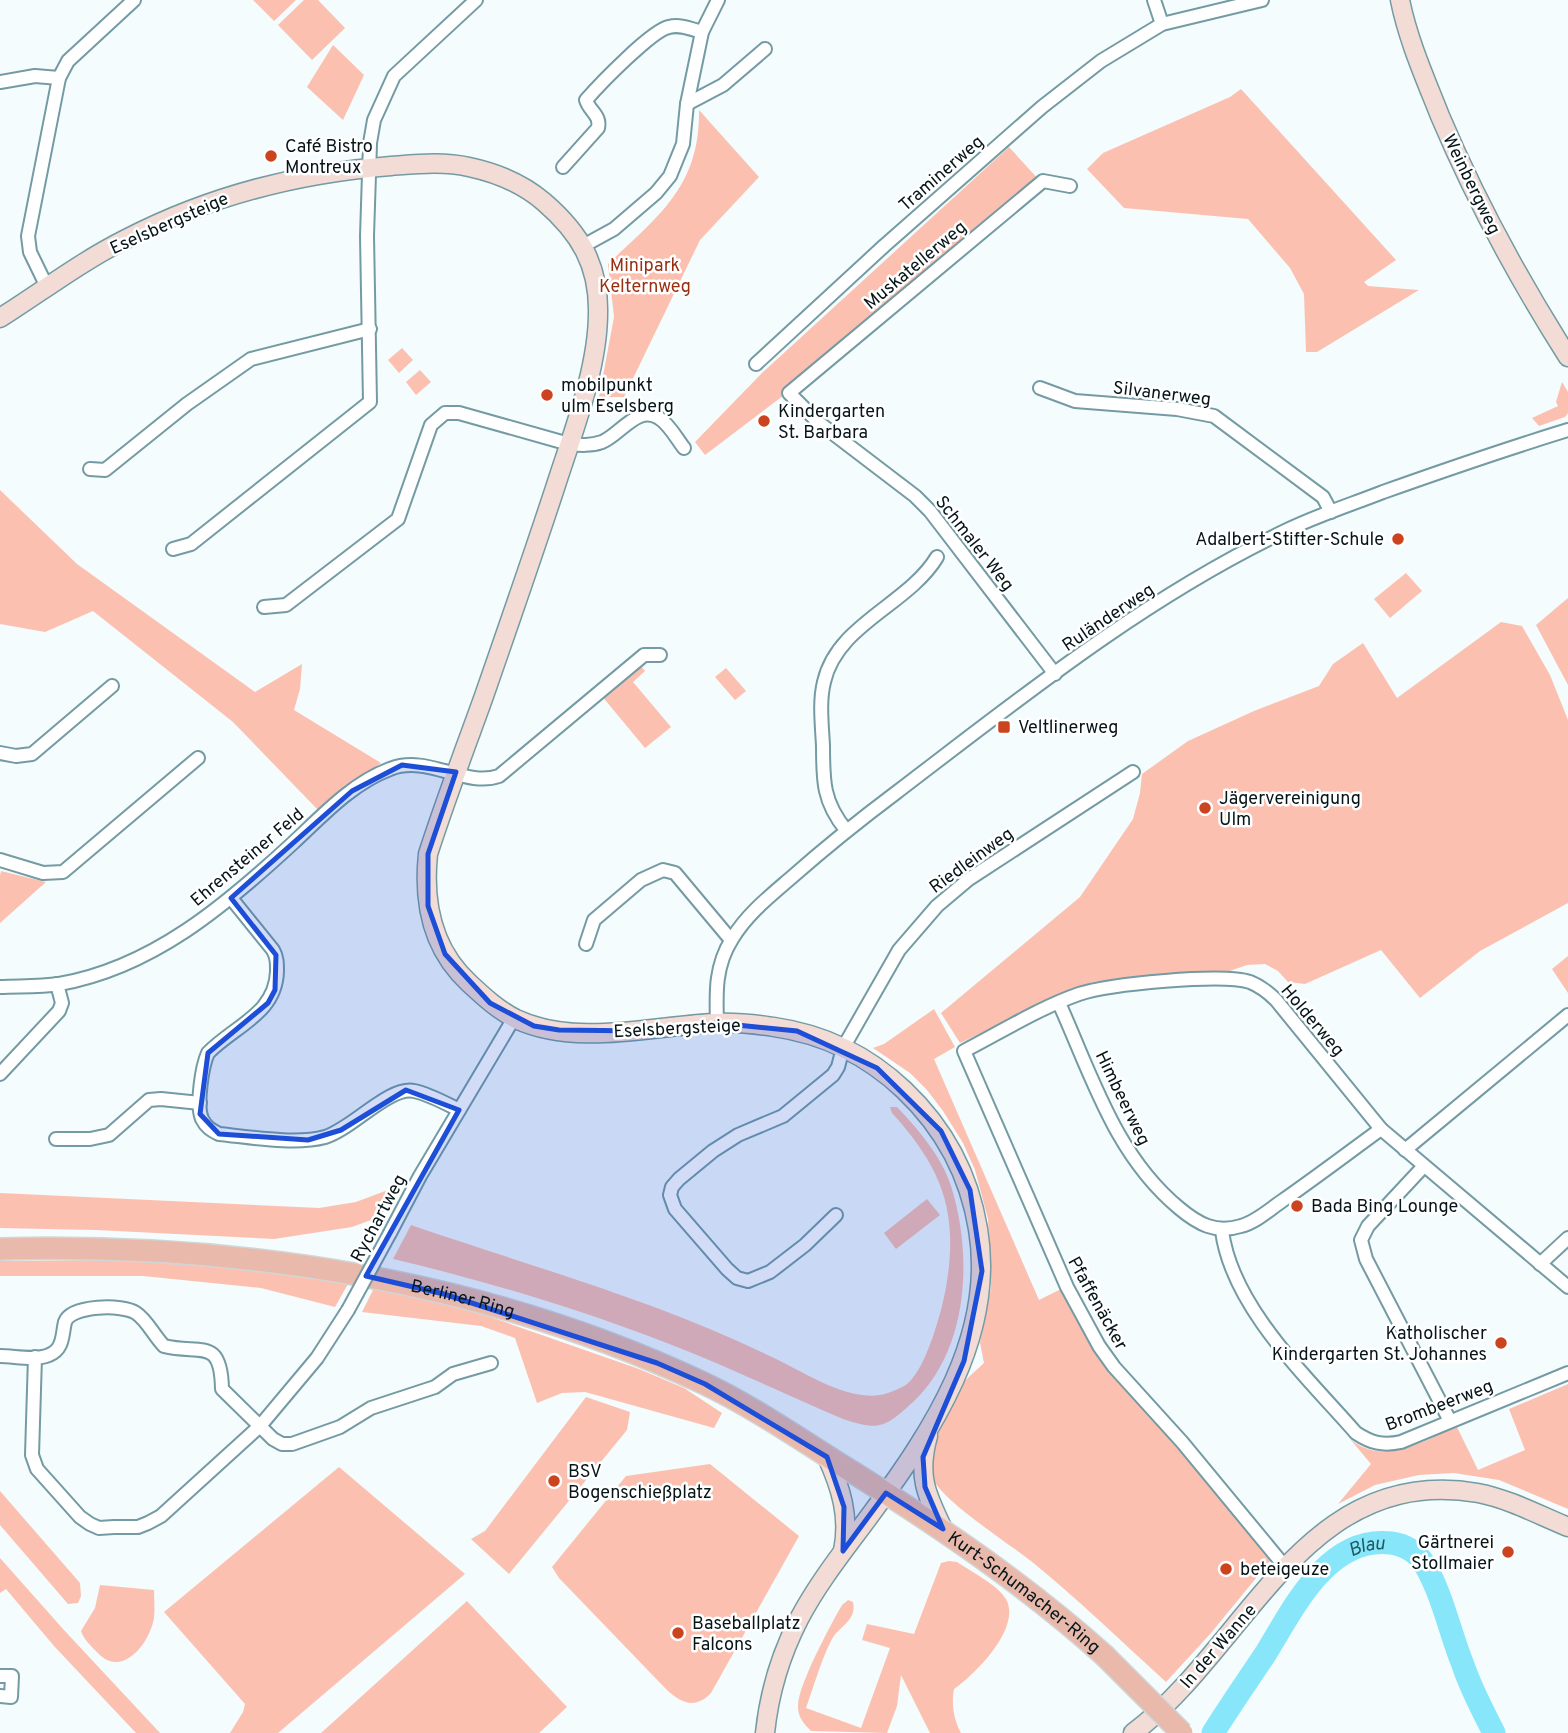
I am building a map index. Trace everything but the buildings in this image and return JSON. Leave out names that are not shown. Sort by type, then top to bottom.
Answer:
[{"type":"main road","name":"Berliner Ring","points":[[0,1249],[123,1250],[262,1260],[323,1268],[444,1294],[523,1315],[657,1363],[705,1384],[886,1493]]},
{"type":"main road","name":"Kurt-Schumacher-Ring","points":[[886,1493],[943,1529],[1053,1609],[1104,1655],[1182,1733]]},
{"type":"street","points":[[47,287],[30,252],[28,236],[59,78],[68,61],[134,0]]},
{"type":"street","points":[[173,549],[191,544],[370,402],[367,280],[369,168],[374,120],[394,76],[476,0]]},
{"type":"street","points":[[583,246],[614,229],[656,194],[670,176],[683,144],[687,104],[702,32],[711,9],[718,0]]},
{"type":"street","points":[[1154,0],[1162,24]]},
{"type":"street","name":"Traminerweg","points":[[755,364],[1042,107],[1101,61],[1162,24],[1262,0]]},
{"type":"street","name":"Weinbergweg","points":[[1399,0],[1429,88],[1469,181],[1525,288],[1568,357]]},
{"type":"street","points":[[563,167],[598,128],[597,116],[588,108],[586,100],[610,76],[653,35],[666,27],[682,27],[702,32]]},
{"type":"street","points":[[687,104],[723,85],[765,49]]},
{"type":"street","points":[[0,82],[35,76],[59,78]]},
{"type":"street","name":"Eselsbergsteige","points":[[0,318],[124,240],[198,206],[237,193],[300,178],[369,168],[444,163],[467,166],[505,177],[521,185],[552,209],[583,246],[592,266],[598,316],[586,389],[428,854],[425,881],[435,934],[445,954],[461,975],[490,1003],[514,1018],[534,1026],[589,1032],[644,1031],[717,1023],[797,1031],[843,1048],[890,1077],[925,1111],[941,1131],[961,1169],[973,1203],[981,1244],[979,1303],[964,1361],[937,1413],[886,1493],[843,1551],[798,1621],[779,1667],[766,1730]]},
{"type":"street","name":"Muskatellerweg","points":[[789,393],[1043,181],[1070,186]]},
{"type":"street","points":[[90,469],[105,470],[187,404],[251,359],[370,329]]},
{"type":"street","name":"Silvanerweg","points":[[1040,388],[1074,401],[1177,409],[1214,416],[1323,497],[1331,512]]},
{"type":"street","name":"Schmaler Weg","points":[[789,393],[818,422],[915,496],[930,511],[1055,674]]},
{"type":"street","points":[[264,607],[286,605],[398,519],[429,430],[444,413],[459,413],[569,444],[584,445],[605,441],[637,417],[649,414],[660,418],[684,448]]},
{"type":"street","name":"Ruländerweg","points":[[717,1023],[717,977],[724,953],[747,918],[846,830],[1055,674],[1220,565],[1283,532],[1474,460],[1568,430]]},
{"type":"street","points":[[846,830],[831,809],[823,775],[822,693],[827,671],[836,653],[849,639],[913,587],[937,557]]},
{"type":"street","name":"Ehrensteiner Feld","points":[[0,987],[57,984],[101,973],[148,953],[194,926],[231,898],[337,803],[389,769],[417,765],[477,779],[499,776],[644,655],[660,655]]},
{"type":"street","points":[[0,753],[16,756],[32,754],[112,686]]},
{"type":"street","points":[[0,860],[43,873],[63,872],[198,758]]},
{"type":"street","name":"Riedleinweg","points":[[835,1215],[805,1245],[770,1272],[748,1281],[737,1278],[727,1269],[675,1209],[670,1195],[672,1187],[679,1179],[724,1143],[783,1116],[826,1083],[838,1067],[843,1048],[899,950],[937,906],[979,873],[1133,772]]},
{"type":"street","points":[[586,944],[594,920],[641,880],[657,870],[675,873],[731,940]]},
{"type":"street","points":[[231,898],[276,955],[275,990],[268,1003],[208,1053],[204,1063],[200,1103],[203,1121],[209,1129],[219,1133],[308,1140],[341,1130],[406,1090],[416,1091],[459,1110]]},
{"type":"street","name":"Holderweg","points":[[964,1051],[1059,1003],[1099,989],[1206,979],[1237,979],[1252,983],[1276,1000],[1381,1129],[1568,1287]]},
{"type":"street","points":[[0,1074],[60,1011],[62,1003],[57,984]]},
{"type":"street","name":"Himbeerweg","points":[[1059,1003],[1108,1117],[1133,1160],[1160,1191],[1182,1210],[1200,1224],[1222,1231]]},
{"type":"street","points":[[1405,1150],[1568,1015]]},
{"type":"street","name":"Rychartweg","points":[[35,1357],[32,1443],[34,1463],[80,1517],[99,1528],[138,1527],[161,1516],[260,1426],[317,1358],[348,1310],[459,1110],[514,1018]]},
{"type":"street","name":"Pfaffenäcker","points":[[964,1051],[1067,1287],[1099,1346],[1286,1568]]},
{"type":"street","points":[[56,1139],[90,1139],[109,1135],[149,1100],[200,1103]]},
{"type":"street","points":[[1222,1231],[1243,1226],[1262,1215],[1381,1129]]},
{"type":"street","points":[[1423,1167],[1368,1226],[1362,1240],[1362,1249],[1450,1421]]},
{"type":"street","name":"Brombeerweg","points":[[1222,1231],[1224,1245],[1240,1284],[1262,1322],[1356,1433],[1366,1440],[1390,1445],[1568,1373]]},
{"type":"street","points":[[1540,1264],[1568,1238]]},
{"type":"street","points":[[0,1356],[51,1355],[59,1348],[65,1322],[70,1314],[79,1310],[133,1310],[164,1346],[211,1352],[222,1369],[222,1389],[282,1444],[292,1444],[340,1427],[371,1408],[435,1387],[453,1374],[491,1363]]},
{"type":"street","points":[[937,1413],[925,1448],[922,1474],[929,1501],[943,1529]]},
{"type":"street","points":[[827,1457],[840,1488],[844,1507],[846,1537],[843,1551]]},
{"type":"street","name":"In der Wanne","points":[[1133,1733],[1171,1700],[1319,1534],[1368,1504],[1405,1494],[1441,1491],[1481,1494],[1568,1527]]},
{"type":"street","points":[[0,1675],[12,1676],[11,1697],[0,1696]]},
{"type":"highlighted area","points":[[402,765],[456,772],[428,854],[428,906],[445,954],[490,1003],[534,1026],[559,1030],[644,1031],[717,1023],[797,1031],[877,1068],[941,1131],[970,1190],[982,1271],[964,1361],[923,1457],[925,1487],[943,1529],[886,1493],[843,1551],[844,1507],[827,1457],[705,1384],[657,1363],[444,1294],[366,1276],[459,1110],[406,1090],[341,1130],[308,1140],[219,1134],[200,1114],[208,1053],[268,1003],[275,990],[276,955],[231,898],[352,791]]},
{"type":"green space","points":[[253,0],[296,0],[274,21]]},
{"type":"green space","points":[[304,0],[318,0],[345,28],[312,60],[278,25]]},
{"type":"green space","points":[[333,45],[364,75],[343,120],[307,87]]},
{"type":"green space","points":[[1241,89],[1396,260],[1364,282],[1368,286],[1419,290],[1317,352],[1306,352],[1304,294],[1290,268],[1248,219],[1124,208],[1087,169],[1103,153],[1230,97]]},
{"type":"green space","name":"Minipark Kelternweg","points":[[699,110],[759,177],[700,240],[624,397],[599,397],[614,317],[608,264],[659,214],[684,180],[697,137]]},
{"type":"green space","points":[[1009,147],[1040,181],[788,392],[705,455],[695,442],[762,373]]},
{"type":"green space","points":[[402,348],[413,360],[399,373],[388,360]]},
{"type":"green space","points":[[420,370],[431,382],[416,395],[406,382]]},
{"type":"green space","points":[[1562,382],[1568,392],[1568,413],[1565,417],[1539,426],[1532,418],[1558,406],[1556,402]]},
{"type":"green space","points":[[0,490],[77,564],[255,692],[302,664],[300,689],[294,710],[381,763],[318,810],[233,722],[93,611],[45,632],[0,624]]},
{"type":"green space","points":[[1406,573],[1422,591],[1390,618],[1374,599]]},
{"type":"green space","points":[[1568,598],[1568,685],[1536,625]]},
{"type":"green space","points":[[1501,622],[1522,626],[1550,675],[1568,720],[1568,903],[1480,951],[1420,998],[1381,950],[1305,984],[1288,982],[1278,971],[1265,964],[1247,965],[1224,973],[1092,982],[960,1043],[941,1013],[1080,897],[1133,819],[1142,774],[1188,741],[1254,711],[1319,686],[1333,664],[1363,643],[1397,698]]},
{"type":"green space","points":[[641,666],[645,671],[633,682],[671,727],[645,748],[601,695],[630,671]]},
{"type":"green space","points":[[726,668],[746,691],[735,700],[715,677]]},
{"type":"green space","points":[[1,871],[46,882],[0,923],[0,876]]},
{"type":"green space","points":[[1568,956],[1568,993],[1552,969]]},
{"type":"green space","points":[[934,1009],[955,1047],[934,1059],[1039,1300],[1063,1288],[1085,1334],[1101,1358],[1274,1556],[1211,1633],[1166,1682],[1048,1575],[950,1499],[933,1479],[931,1457],[945,1415],[965,1381],[984,1363],[980,1343],[991,1288],[988,1219],[975,1170],[963,1143],[943,1111],[910,1073],[873,1048],[884,1044]]},
{"type":"green space","points":[[890,1107],[897,1107],[913,1125],[947,1175],[958,1213],[963,1271],[961,1300],[946,1356],[932,1381],[913,1402],[881,1425],[865,1425],[843,1419],[692,1353],[582,1312],[469,1278],[393,1259],[411,1225],[686,1319],[830,1386],[860,1395],[888,1393],[907,1384],[914,1377],[927,1353],[944,1297],[950,1236],[943,1192],[934,1172]]},
{"type":"green space","points":[[401,1185],[387,1210],[371,1220],[352,1227],[274,1239],[0,1228],[0,1193],[319,1208],[356,1202]]},
{"type":"green space","points":[[927,1199],[940,1215],[896,1249],[884,1233]]},
{"type":"green space","points":[[108,1260],[207,1264],[348,1284],[335,1307],[261,1288],[143,1276],[0,1276],[0,1261]]},
{"type":"green space","points":[[374,1288],[479,1313],[639,1369],[684,1388],[722,1413],[714,1428],[585,1392],[562,1393],[537,1403],[515,1338],[481,1326],[362,1312]]},
{"type":"green space","points":[[1568,1384],[1568,1509],[1499,1480],[1454,1473],[1419,1475],[1375,1485],[1338,1504],[1371,1464],[1350,1439],[1376,1451],[1390,1451],[1417,1444],[1457,1427],[1478,1470],[1525,1450],[1509,1409]]},
{"type":"green space","name":"BSV Bogenschießplatz","points":[[586,1397],[630,1412],[627,1430],[509,1574],[471,1539],[485,1531]]},
{"type":"green space","name":"Baseballplatz Falcons","points":[[710,1464],[799,1536],[711,1693],[693,1703],[676,1698],[665,1688],[559,1578],[552,1567],[626,1476]]},
{"type":"green space","points":[[339,1467],[465,1574],[278,1733],[230,1733],[245,1704],[164,1612]]},
{"type":"green space","points":[[0,1491],[80,1583],[81,1596],[78,1603],[68,1604],[0,1525]]},
{"type":"green space","points":[[0,1558],[160,1733],[136,1733],[54,1646],[6,1589],[0,1593]]},
{"type":"green space","points":[[957,1562],[997,1589],[1006,1599],[1009,1611],[1008,1623],[994,1649],[973,1673],[954,1689],[954,1712],[961,1733],[930,1733],[901,1675],[897,1706],[887,1733],[811,1731],[799,1714],[799,1698],[816,1656],[842,1605],[848,1600],[853,1602],[854,1609],[850,1619],[832,1639],[806,1708],[861,1728],[890,1648],[862,1640],[867,1624],[914,1634],[941,1563]]},
{"type":"green space","points":[[100,1585],[154,1590],[154,1615],[147,1638],[134,1655],[125,1660],[107,1660],[88,1643],[81,1631],[95,1608]]},
{"type":"green space","points":[[467,1601],[567,1707],[539,1733],[321,1733]]},
{"type":"waterway","name":"Blau","points":[[1213,1733],[1315,1578],[1349,1551],[1369,1544],[1391,1543],[1411,1550],[1425,1565],[1442,1602],[1470,1683],[1494,1733]]},
{"type":"place","name":"Café Bistro Montreux","points":[[271,156]]},
{"type":"place","name":"mobilpunkt ulm Eselsberg","points":[[547,395]]},
{"type":"place","name":"Kindergarten St. Barbara","points":[[764,421]]},
{"type":"place","name":"Adalbert-Stifter-Schule","points":[[1398,539]]},
{"type":"place","name":"Veltlinerweg","points":[[1004,727]]},
{"type":"place","name":"Jägervereinigung Ulm","points":[[1205,808]]},
{"type":"place","name":"Bada Bing Lounge","points":[[1297,1206]]},
{"type":"place","name":"Katholischer Kindergarten St. Johannes","points":[[1501,1343]]},
{"type":"place","name":"BSV Bogenschießplatz","points":[[554,1481]]},
{"type":"place","name":"Gärtnerei Stollmaier","points":[[1508,1552]]},
{"type":"place","name":"beteigeuze","points":[[1226,1569]]},
{"type":"place","name":"Baseballplatz Falcons","points":[[678,1633]]}]
